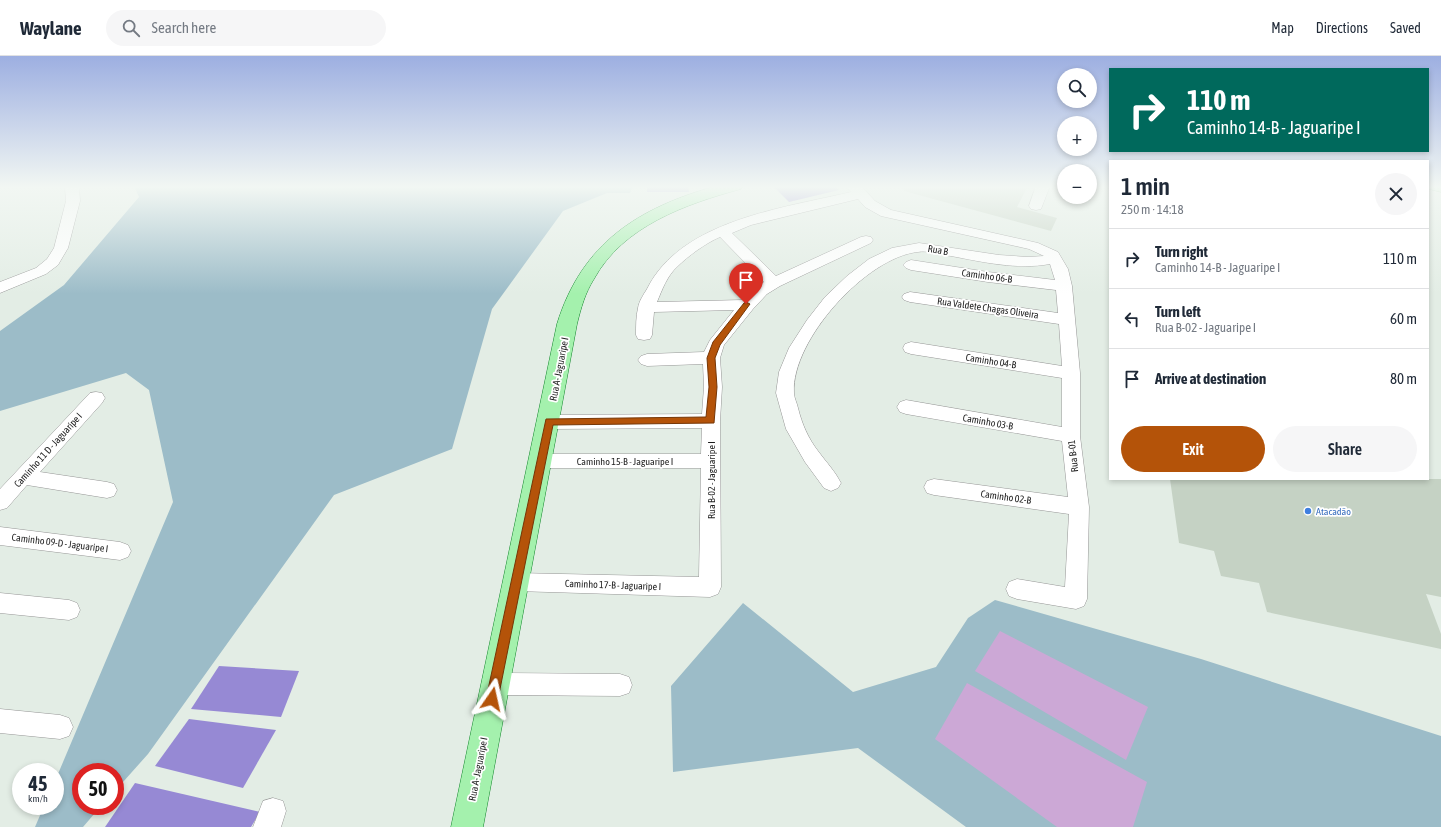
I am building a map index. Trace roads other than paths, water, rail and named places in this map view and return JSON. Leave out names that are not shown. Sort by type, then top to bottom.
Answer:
[{"type":"main road","name":"Rua A- Jaguaripe I","points":[[467,827],[572,306],[588,272],[615,242],[642,222]]},
{"type":"street","points":[[0,288],[41,271],[53,262],[60,248],[67,222]]},
{"type":"street","points":[[644,336],[646,307],[659,280],[671,264],[706,238],[746,222]]},
{"type":"street","points":[[926,222],[1033,246],[1053,255]]},
{"type":"street","points":[[722,231],[774,283]]},
{"type":"street","name":"Rua B-02 - Jaguaripe I","points":[[710,587],[710,461],[713,387],[711,358],[716,344],[746,304],[761,291],[774,283],[866,240]]},
{"type":"street","name":"Rua B","points":[[831,483],[795,430],[792,424],[785,393],[790,362],[809,329],[829,301],[855,276],[894,251],[905,248],[920,246],[966,254],[1028,261],[1043,261],[1051,259],[1053,255]]},
{"type":"street","name":"Rua B-01","points":[[1017,589],[1076,599],[1079,507],[1071,436],[1071,373],[1064,286],[1060,269],[1053,255]]},
{"type":"street","name":"Caminho 06-B","points":[[911,265],[988,277],[1064,286]]},
{"type":"street","name":"Rua Valdete Chagas Oliveira","points":[[910,297],[1067,320]]},
{"type":"street","points":[[646,307],[746,304]]},
{"type":"street","name":"Caminho 04-B","points":[[911,348],[1071,373]]},
{"type":"street","points":[[647,360],[711,358]]},
{"type":"street","name":"Caminho 11 D - Jaguaripe I","points":[[2,497],[23,478],[96,398]]},
{"type":"street","name":"Caminho 03-B","points":[[906,407],[1071,436]]},
{"type":"street","points":[[549,422],[711,421]]},
{"type":"street","name":"Caminho 15-B - Jaguaripe I","points":[[540,461],[710,461]]},
{"type":"street","points":[[23,478],[106,490]]},
{"type":"street","name":"Caminho 02-B","points":[[934,487],[1079,507]]},
{"type":"street","name":"Caminho 09-D - Jaguaripe I","points":[[0,536],[120,551]]},
{"type":"street","name":"Caminho 17-B - Jaguaripe I","points":[[516,582],[710,587]]},
{"type":"street","points":[[0,603],[69,610]]},
{"type":"street","points":[[495,684],[620,685]]},
{"type":"street","points":[[0,721],[60,727]]},
{"type":"place","name":"Atacadão","points":[[1308,511]]}]
